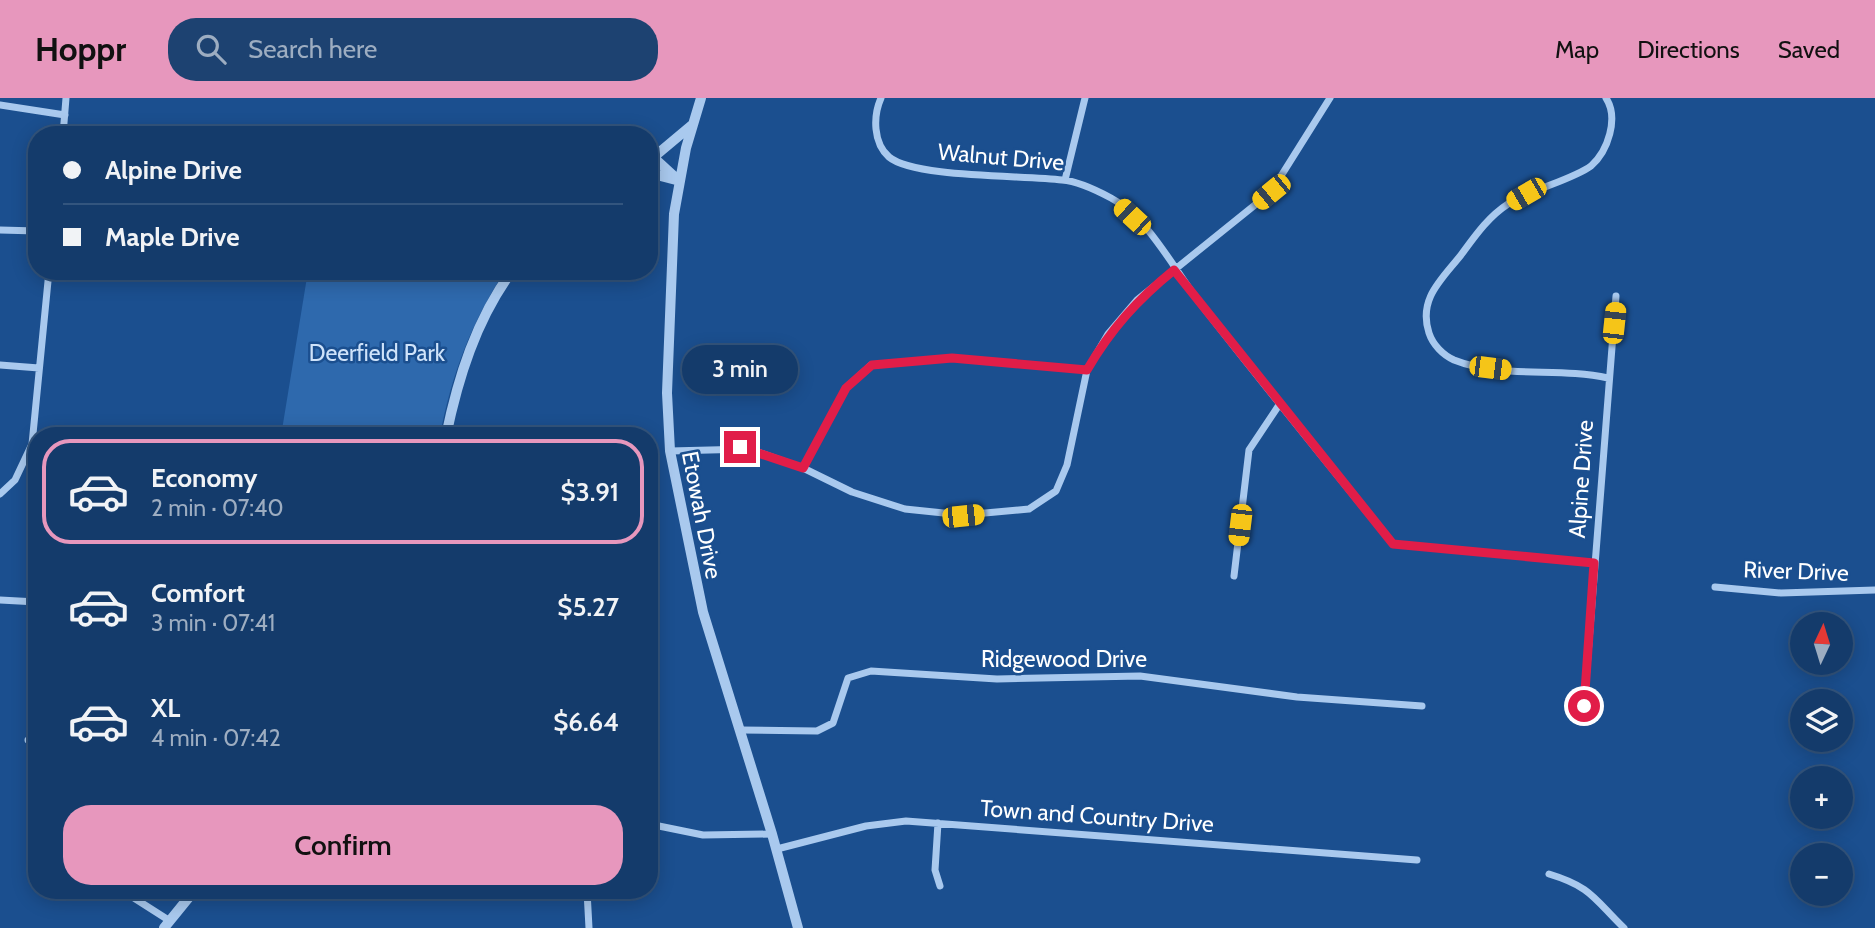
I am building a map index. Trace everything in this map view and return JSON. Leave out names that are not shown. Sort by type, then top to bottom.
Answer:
[{"type":"street","points":[[64,126],[66,98]]},
{"type":"street","name":"Etowah Drive","points":[[701,98],[678,180],[674,214],[667,393],[670,451],[703,612],[777,849],[798,928]]},
{"type":"street","name":"Walnut Drive","points":[[881,98],[874,121],[878,142],[889,157],[913,169],[1065,180],[1113,199],[1152,234],[1174,270],[1279,405],[1393,544],[1594,563]]},
{"type":"street","points":[[1065,180],[1085,98]]},
{"type":"street","points":[[670,451],[740,447],[803,468],[852,492],[905,509],[963,516],[1029,509],[1056,491],[1067,465],[1087,370],[1108,334],[1137,300],[1271,192],[1330,98]]},
{"type":"street","points":[[1606,98],[1612,126],[1604,147],[1590,166],[1526,194],[1488,221],[1440,278],[1427,302],[1425,321],[1431,338],[1443,353],[1468,365],[1608,377]]},
{"type":"street","points":[[0,105],[65,115]]},
{"type":"street","points":[[658,154],[692,125]]},
{"type":"street","points":[[658,165],[678,180]]},
{"type":"street","points":[[658,175],[678,180]]},
{"type":"street","points":[[0,230],[28,231]]},
{"type":"street","points":[[34,427],[48,280]]},
{"type":"street","points":[[448,427],[464,364],[484,318],[507,280]]},
{"type":"street","name":"Alpine Drive","points":[[1584,706],[1616,296]]},
{"type":"street","points":[[803,468],[846,388],[872,365],[952,358],[1087,370]]},
{"type":"street","points":[[0,365],[39,368]]},
{"type":"street","points":[[1234,576],[1249,450],[1279,405]]},
{"type":"street","points":[[0,494],[15,480],[28,452]]},
{"type":"street","name":"River Drive","points":[[1715,587],[1781,593],[1875,590]]},
{"type":"street","points":[[0,600],[28,602]]},
{"type":"street","name":"Ridgewood Drive","points":[[740,730],[817,731],[833,723],[848,678],[871,671],[997,679],[1140,676],[1297,697],[1422,706]]},
{"type":"street","name":"Town and Country Drive","points":[[777,849],[881,822],[938,823],[1417,860]]},
{"type":"street","points":[[938,823],[935,870],[940,886]]},
{"type":"street","points":[[658,826],[703,835],[772,834]]},
{"type":"street","points":[[1549,874],[1578,883],[1596,896],[1624,928]]},
{"type":"street","points":[[134,899],[167,924],[187,899]]},
{"type":"street","points":[[587,899],[589,928]]},
{"type":"green space","name":"Deerfield Park","points":[[307,280],[500,280],[472,330],[456,371],[442,427],[282,427]]},
{"type":"route","points":[[740,447],[803,468],[846,388],[872,365],[952,358],[1087,370],[1108,334],[1137,300],[1174,270],[1279,405],[1393,544],[1594,563],[1584,706]]}]
